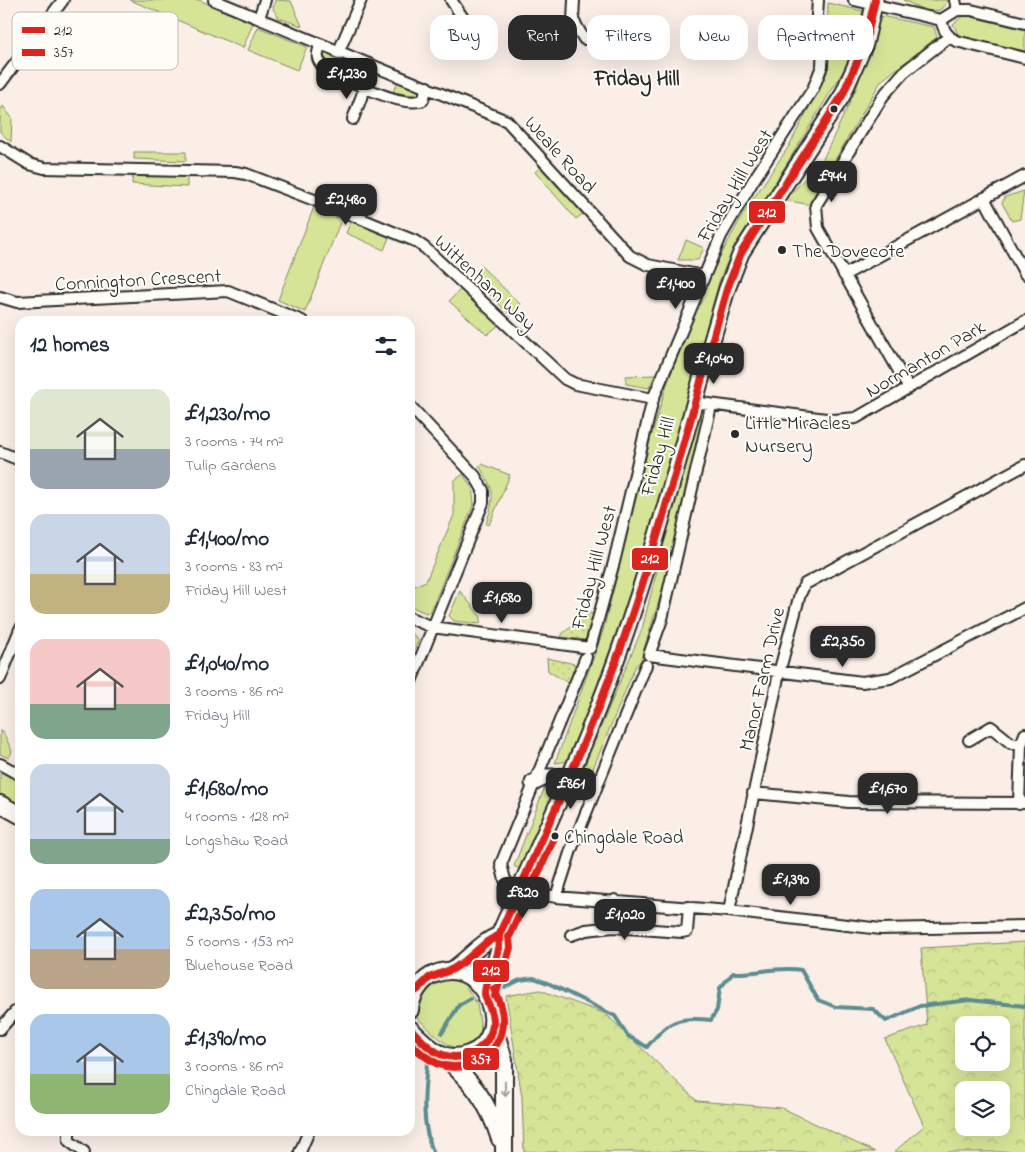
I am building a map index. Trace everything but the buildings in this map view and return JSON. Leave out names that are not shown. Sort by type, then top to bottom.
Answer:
[{"type":"main road","name":"Friday Hill","points":[[487,998],[500,946],[499,935],[521,890],[620,651],[639,594],[727,289],[741,253],[842,96],[865,44],[874,2]]},
{"type":"main road","points":[[533,783],[544,777],[569,777]]},
{"type":"main road","points":[[415,989],[432,974],[453,969],[470,957],[488,939],[499,935]]},
{"type":"main road","points":[[453,969],[470,976],[487,998],[504,1060],[504,1151]]},
{"type":"main road","points":[[415,1022],[426,1043],[469,1080],[485,1100],[504,1151]]},
{"type":"main road","points":[[426,1043],[458,1057],[475,1052],[485,1045],[493,1024]]},
{"type":"street","points":[[54,12],[63,0]]},
{"type":"street","name":"Weale Road","points":[[214,0],[338,53],[427,87],[507,121],[638,261],[703,276]]},
{"type":"street","points":[[259,18],[265,0]]},
{"type":"street","points":[[338,53],[361,0]]},
{"type":"street","points":[[451,0],[461,15]]},
{"type":"street","points":[[574,0],[573,20],[584,39],[587,39]]},
{"type":"street","name":"Friday Hill West","points":[[521,890],[511,886],[505,880],[501,864],[588,652],[614,562],[653,399],[721,236],[748,189],[813,89],[822,66],[823,44],[817,16],[818,0]]},
{"type":"street","points":[[854,0],[874,2],[941,20]]},
{"type":"street","points":[[941,20],[956,5],[1025,23]]},
{"type":"street","points":[[941,20],[943,30],[949,37],[968,45],[1025,58]]},
{"type":"street","points":[[908,387],[818,228],[816,205],[883,96],[904,72],[949,37]]},
{"type":"street","points":[[320,45],[317,56],[318,61],[364,90],[413,102],[423,100],[427,87]]},
{"type":"street","points":[[0,84],[12,68]]},
{"type":"street","points":[[353,119],[364,90]]},
{"type":"street","name":"Wittenham Way","points":[[0,146],[29,164],[44,168],[235,172],[330,206],[415,241],[425,248],[565,379],[575,384],[653,399]]},
{"type":"street","points":[[844,275],[1025,176]]},
{"type":"street","points":[[984,198],[1025,274]]},
{"type":"street","name":"Connington Crescent","points":[[0,297],[17,302],[228,291],[290,316]]},
{"type":"street","name":"Normanton Park","points":[[693,402],[712,406],[834,420],[856,418],[1025,321]]},
{"type":"street","points":[[556,897],[570,850],[662,619],[712,406]]},
{"type":"street","points":[[415,411],[475,476],[483,490],[483,504],[415,671]]},
{"type":"street","points":[[0,452],[15,458]]},
{"type":"street","name":"Manor Farm Drive","points":[[729,911],[779,674],[800,594],[805,584],[1025,465]]},
{"type":"street","points":[[647,660],[862,682],[890,678],[1025,608]]},
{"type":"street","points":[[415,620],[432,627],[588,652]]},
{"type":"street","points":[[0,679],[15,642]]},
{"type":"street","points":[[969,740],[991,727],[1011,743],[1021,745]]},
{"type":"street","points":[[753,793],[850,802],[1022,804],[1021,745],[1025,734]]},
{"type":"street","points":[[0,764],[15,772]]},
{"type":"street","points":[[521,890],[556,897],[615,900],[729,911],[881,929],[1025,926]]},
{"type":"street","points":[[613,927],[615,900]]},
{"type":"street","points":[[571,935],[586,930],[613,927],[687,931],[689,908]]},
{"type":"street","points":[[0,1029],[15,1012]]},
{"type":"street","points":[[69,1136],[69,1142],[84,1152]]},
{"type":"street","points":[[300,1152],[307,1136]]},
{"type":"green space","points":[[130,0],[199,0],[253,23],[243,48],[178,20],[178,12],[158,12]]},
{"type":"green space","points":[[275,0],[291,1],[302,26],[279,18],[273,9]]},
{"type":"green space","points":[[903,0],[948,1],[940,10],[926,11]]},
{"type":"green space","points":[[828,3],[863,11],[862,15],[828,15]]},
{"type":"green space","points":[[964,15],[1025,30],[1025,51],[959,36],[953,24]]},
{"type":"green space","points":[[881,16],[934,27],[937,37],[881,81],[815,194],[811,205],[785,200],[823,159],[856,89],[866,60],[873,60],[873,39]]},
{"type":"green space","points":[[258,27],[307,47],[297,70],[248,50]]},
{"type":"green space","points":[[327,51],[347,60],[342,71],[323,58]]},
{"type":"green space","points":[[827,60],[850,60],[728,260],[719,282],[647,548],[617,647],[571,761],[555,763],[603,631],[651,437],[667,384],[708,279],[743,214],[789,146],[827,73]]},
{"type":"green space","points":[[399,79],[424,88],[419,96],[393,92]]},
{"type":"green space","points":[[3,106],[12,118],[11,142],[0,132],[0,112]]},
{"type":"green space","points":[[134,152],[186,152],[186,161],[134,159]]},
{"type":"green space","points":[[544,163],[588,210],[576,219],[535,172]]},
{"type":"green space","points":[[133,173],[187,174],[187,187],[132,184]]},
{"type":"green space","points":[[1024,191],[1020,219],[1012,221],[1002,203],[1005,197]]},
{"type":"green space","points":[[314,207],[341,220],[305,312],[278,300]]},
{"type":"green space","points":[[352,219],[390,235],[384,250],[346,233]]},
{"type":"green space","points":[[686,240],[704,248],[698,260],[678,260]]},
{"type":"green space","points":[[481,266],[521,305],[510,315],[472,277]]},
{"type":"green space","points":[[667,275],[688,282],[682,303],[660,291]]},
{"type":"green space","points":[[462,288],[500,324],[487,335],[449,301]]},
{"type":"green space","points":[[655,375],[649,388],[626,384],[626,376]]},
{"type":"green space","points":[[698,410],[704,412],[666,578],[640,662],[636,665],[582,795],[574,791],[642,629]]},
{"type":"green space","points":[[482,464],[510,475],[489,525],[486,524],[492,494],[488,481],[479,466]]},
{"type":"green space","points":[[463,474],[472,488],[474,503],[431,611],[426,613],[415,608],[415,586],[426,581],[454,515],[454,481]]},
{"type":"green space","points":[[460,591],[481,617],[480,624],[454,621],[449,616]]},
{"type":"green space","points":[[590,613],[596,614],[585,640],[561,637],[563,633]]},
{"type":"green space","points":[[415,636],[419,640],[415,649]]},
{"type":"green space","points":[[547,658],[575,664],[570,684],[548,671]]},
{"type":"green space","points":[[0,731],[3,732],[12,751],[9,758],[0,754]]},
{"type":"green space","points":[[0,771],[15,779],[15,804],[0,795]]},
{"type":"green space","points":[[563,783],[523,871],[514,866],[546,784]]},
{"type":"green space","points":[[1025,942],[1025,1152],[894,1152],[924,1126],[885,1039],[927,1025],[921,948]]},
{"type":"green space","points":[[449,979],[461,979],[477,1004],[482,1035],[473,1044],[465,1048],[449,1045],[417,1018],[417,1007],[425,989]]},
{"type":"green space","points":[[540,990],[606,1014],[697,1101],[782,1108],[875,1152],[524,1152],[522,1097],[506,996]]},
{"type":"waterway","points":[[501,989],[520,980],[534,978],[550,984],[615,1016],[628,1036],[647,1047],[661,1031],[674,1022],[690,1019],[711,1020],[717,1010],[720,988],[733,973],[784,969],[801,970],[818,1000],[836,1007],[873,1009],[886,1021],[920,1006],[970,1000],[1025,1006]]},
{"type":"waterway","points":[[442,1033],[459,1005],[470,999]]},
{"type":"waterway","points":[[427,1064],[424,1097],[425,1119],[433,1152]]},
{"type":"transit line","name":"212","points":[[415,1034],[434,1051],[451,1057],[476,1051],[488,1039],[493,1019],[485,989],[498,951],[499,935],[547,829],[620,650],[650,561],[727,289],[741,253],[842,96],[865,44],[875,0]]},
{"type":"transit line","name":"357","points":[[495,996],[510,948],[509,937],[555,836]]},
{"type":"transit line","name":"212","points":[[415,990],[429,978],[453,969],[465,961],[487,942],[499,935],[505,922]]},
{"type":"transit line","name":"357","points":[[415,1048],[430,1060],[449,1067],[460,1067],[481,1059],[490,1052],[501,1034],[503,1014],[494,989]]},
{"type":"place","name":"The Dovecote","points":[[782,250]]},
{"type":"place","name":"Little Miracles Nursery","points":[[735,434]]},
{"type":"place","name":"Chingdale Road","points":[[555,836]]},
{"type":"district","name":"Friday Hill","points":[[637,78]]}]
